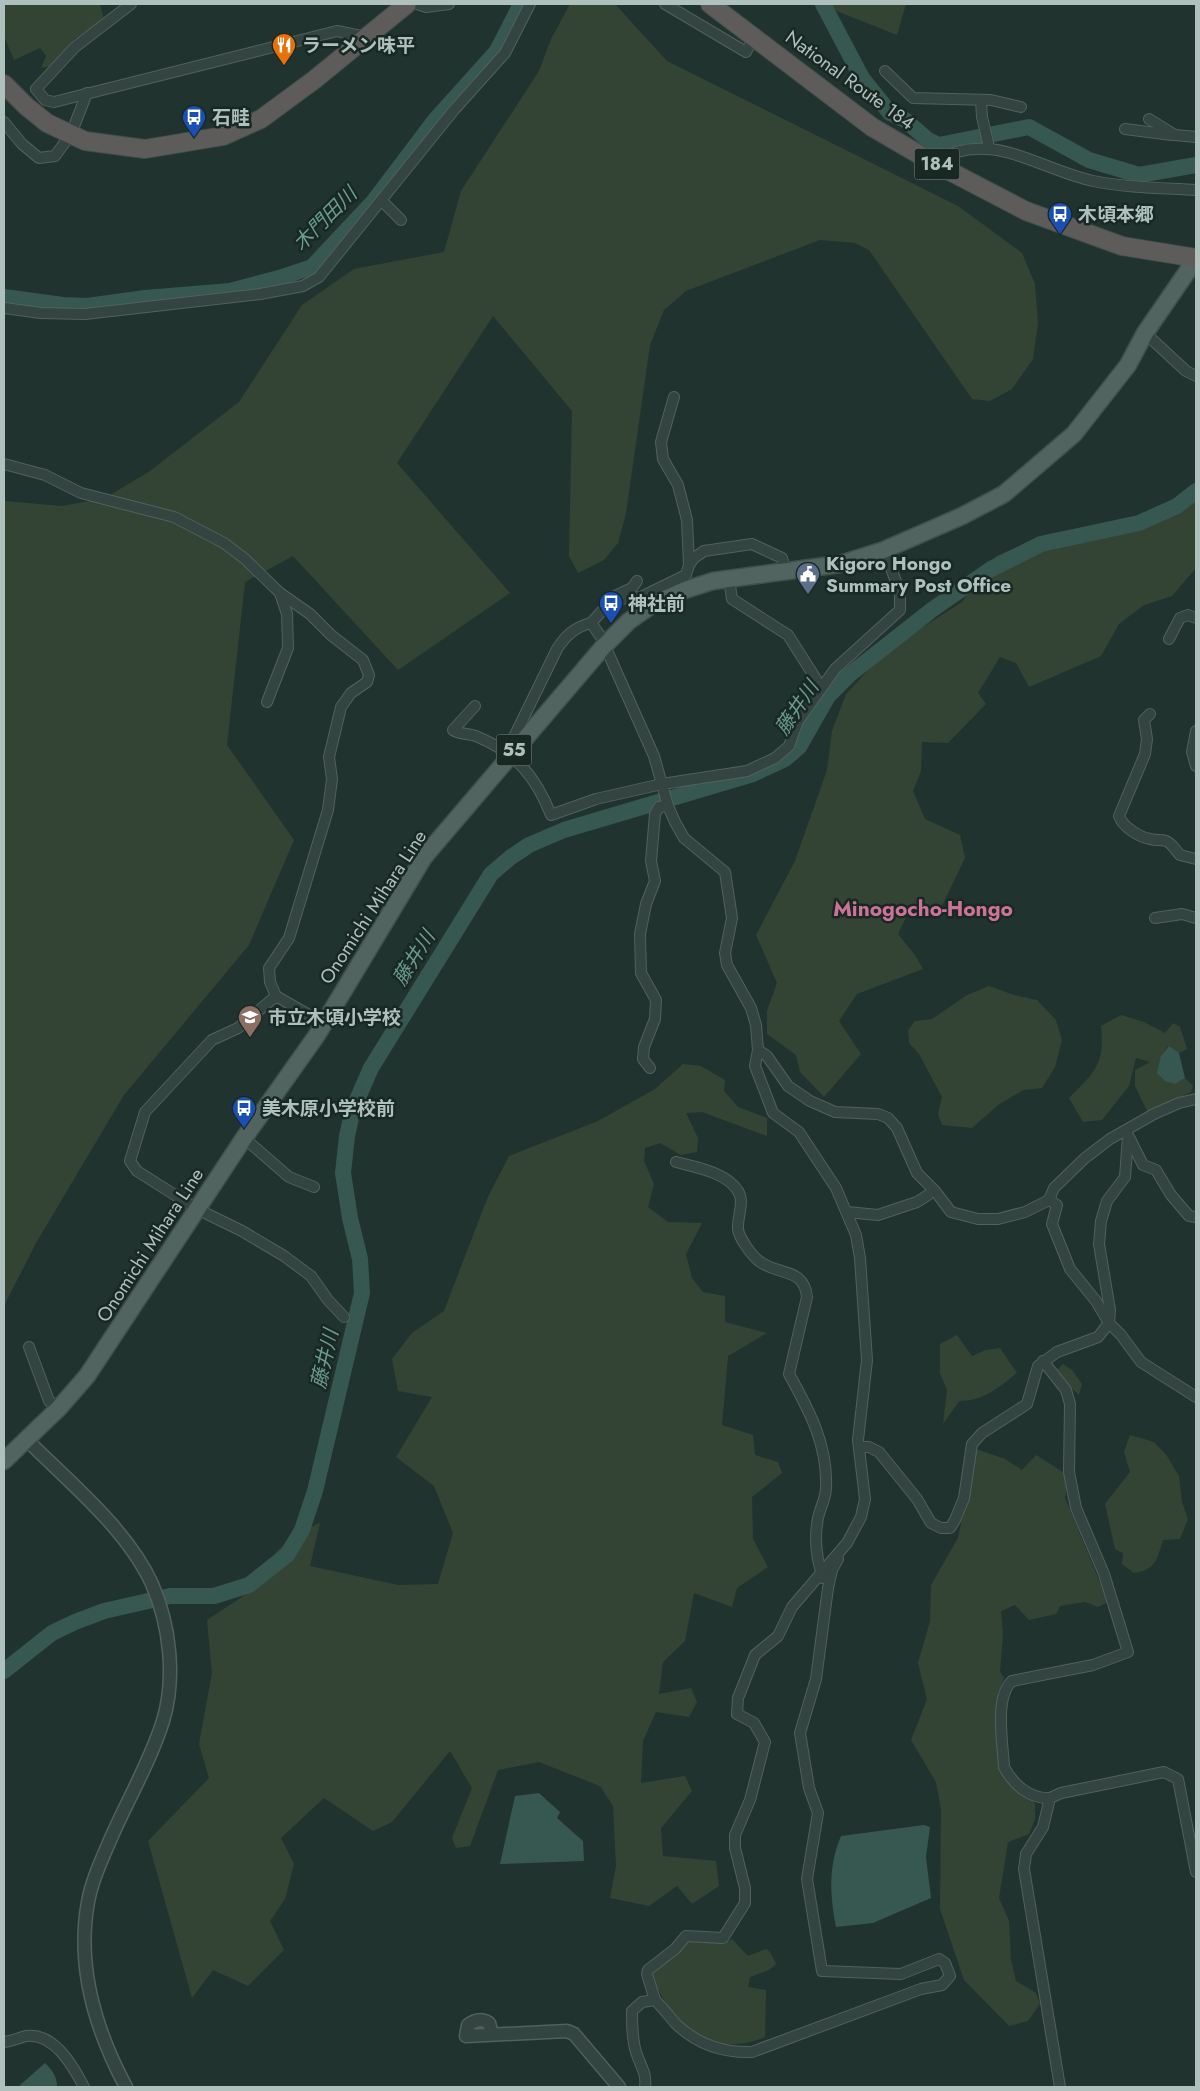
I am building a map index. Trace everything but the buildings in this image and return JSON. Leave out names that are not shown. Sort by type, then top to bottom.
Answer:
[{"type":"highway","points":[[4,84],[26,106],[47,123],[85,141],[145,149],[223,136],[262,119],[314,80],[408,4]]},
{"type":"highway","name":"National Route 184","points":[[710,4],[872,127],[932,162],[1026,211],[1122,246],[1195,257]]},
{"type":"main road","name":"Onomichi Mihara Line","points":[[4,1461],[59,1408],[87,1376],[244,1138],[324,1023],[424,858],[604,646],[629,622],[655,604],[684,590],[729,579],[840,564],[884,550],[962,516],[1004,494],[1074,434],[1128,365],[1145,333],[1187,272],[1195,257]]},
{"type":"street","points":[[131,4],[75,47],[36,89],[45,100],[54,102],[336,31],[366,37]]},
{"type":"street","points":[[417,4],[426,7],[449,4]]},
{"type":"street","points":[[4,308],[41,313],[85,314],[260,294],[303,286],[319,277],[454,110],[505,53],[530,4]]},
{"type":"street","points":[[665,4],[746,52],[754,37]]},
{"type":"street","points":[[885,71],[912,98],[991,100],[1021,107]]},
{"type":"street","points":[[4,122],[22,144],[39,158],[55,156],[70,134],[87,93]]},
{"type":"street","points":[[981,101],[982,117],[989,147]]},
{"type":"street","points":[[1149,119],[1175,135]]},
{"type":"street","points":[[1125,129],[1196,137]]},
{"type":"street","points":[[932,162],[946,154],[966,149],[989,147],[1093,180],[1149,188],[1196,190]]},
{"type":"street","points":[[382,201],[401,220]]},
{"type":"street","points":[[1145,333],[1186,371],[1196,376]]},
{"type":"street","points":[[674,398],[661,442],[664,459],[678,485],[687,520],[689,565]]},
{"type":"street","points":[[4,464],[45,475],[81,493],[174,517],[224,543],[245,559],[280,593],[310,614],[331,635],[363,660],[369,675],[367,682],[351,693],[341,707],[329,757],[332,779],[328,810],[289,938],[269,968],[270,982],[276,996],[324,1023]]},
{"type":"street","points":[[513,752],[514,737],[565,636],[580,626],[591,623],[601,612],[620,599],[641,597],[686,575],[689,565],[694,558],[704,552],[752,544],[782,558],[786,571]]},
{"type":"street","points":[[475,706],[452,730],[457,733],[475,736],[513,752],[541,790],[551,815],[596,799],[662,784],[747,771],[775,758],[789,746],[798,721],[835,669],[900,610],[900,592],[884,550]]},
{"type":"street","points":[[729,579],[732,599],[788,635],[821,687]]},
{"type":"street","points":[[637,580],[632,588],[607,599],[592,613],[591,623],[604,646],[654,756],[668,806],[684,838],[725,872],[732,918],[725,952],[727,966],[751,1008],[756,1025],[758,1050],[755,1066],[773,1113],[799,1132],[836,1188],[856,1235],[860,1258],[867,1360],[858,1440],[865,1499],[853,1534],[792,1607],[778,1636],[755,1655],[738,1698],[737,1714],[754,1723],[765,1742],[750,1800],[735,1835],[735,1848],[744,1888],[745,1903],[736,1922],[723,1938],[686,1936],[675,1948],[648,1970],[647,1974],[655,2000],[676,2024],[694,2038],[713,2048],[737,2053],[752,2052],[922,1989],[942,1985],[949,1979],[949,1970],[945,1963],[939,1959],[901,1974],[822,1972],[807,1879],[818,1813],[809,1788],[800,1733],[816,1680],[832,1570],[843,1552],[841,1550]]},
{"type":"street","points":[[267,702],[288,648],[287,614],[280,593]]},
{"type":"street","points":[[1169,639],[1180,618],[1188,615],[1196,618]]},
{"type":"street","points":[[1150,714],[1144,720],[1147,739],[1145,754],[1119,816],[1122,823],[1132,830],[1150,839],[1166,840],[1172,844],[1180,855],[1196,859]]},
{"type":"street","points":[[1196,731],[1192,752],[1196,766]]},
{"type":"street","points":[[650,1068],[643,1059],[644,1047],[655,1019],[656,1000],[641,973],[640,934],[646,904],[655,882],[651,861],[655,814],[660,807],[668,806]]},
{"type":"street","points":[[1155,918],[1182,914],[1196,918]]},
{"type":"street","points":[[276,996],[238,1028],[212,1040],[144,1112],[130,1161],[137,1171],[197,1209],[242,1231],[291,1261],[311,1276],[328,1300],[344,1317]]},
{"type":"street","points":[[758,1050],[767,1056],[788,1086],[810,1101],[835,1112],[878,1114],[888,1118],[897,1128],[928,1195],[951,1212],[978,1219],[998,1220],[1025,1212],[1049,1200],[1054,1188],[1085,1158],[1178,1103],[1196,1100]]},
{"type":"street","points":[[860,1447],[870,1447],[879,1452],[916,1499],[931,1523],[941,1528],[950,1528],[964,1498],[972,1444],[982,1433],[1027,1404],[1038,1366],[1043,1361],[1057,1352],[1098,1338],[1109,1323],[1110,1310],[1100,1244],[1101,1221],[1107,1201],[1125,1177],[1126,1134]]},
{"type":"street","points":[[1126,1134],[1143,1165],[1156,1170],[1171,1195],[1189,1216],[1196,1217]]},
{"type":"street","points":[[244,1138],[288,1177],[314,1187]]},
{"type":"street","points":[[676,1162],[723,1178],[738,1191],[741,1205],[738,1230],[753,1256],[760,1262],[801,1278],[806,1287],[807,1297],[789,1374],[811,1414],[822,1444],[826,1490],[818,1519],[815,1550],[824,1584],[828,1588]]},
{"type":"street","points":[[917,1173],[935,1191],[951,1212]]},
{"type":"street","points":[[847,1212],[878,1215],[917,1202],[928,1195]]},
{"type":"street","points":[[1049,1200],[1057,1205],[1052,1224],[1070,1269],[1096,1301],[1109,1323],[1121,1335],[1141,1362],[1196,1397]]},
{"type":"street","points":[[29,1347],[49,1401],[59,1408]]},
{"type":"street","points":[[1043,1361],[1066,1390],[1070,1404],[1069,1472],[1076,1508],[1104,1574],[1128,1652],[1094,1665],[1012,1681],[1005,1687],[1002,1699],[1004,1767],[1009,1777],[1023,1790],[1041,1798],[1050,1798],[1061,1793],[1164,1772],[1178,1779],[1196,1872]]},
{"type":"street","points":[[26,1439],[130,1547],[152,1583],[165,1626],[171,1671],[163,1720],[142,1772],[100,1864],[88,1902],[84,1949],[89,1988],[102,2036],[126,2087]]},
{"type":"street","points":[[1050,1798],[1043,1827],[1026,1854],[1024,1869],[1060,2087]]},
{"type":"street","points":[[645,2087],[646,2076],[636,2052],[632,2028],[632,2011],[642,2002],[655,2000]]},
{"type":"street","points":[[492,2034],[567,2031],[574,2034],[619,2087]]},
{"type":"street","points":[[4,2042],[27,2036],[41,2036],[67,2057],[84,2087]]},
{"type":"shaded area","points":[[4,4],[100,4],[104,19],[73,40],[54,66],[41,68],[46,56],[40,48],[14,60],[4,36]]},
{"type":"shaded area","points":[[570,4],[615,4],[667,61],[958,206],[1022,253],[1035,284],[1038,323],[1033,359],[1012,389],[990,401],[972,399],[869,250],[855,243],[820,240],[686,291],[664,310],[650,345],[626,513],[618,543],[604,560],[578,573],[569,556],[572,411],[493,316],[397,463],[510,593],[398,670],[293,556],[245,582],[227,745],[294,840],[249,945],[124,1095],[36,1243],[4,1306],[4,501],[62,506],[105,498],[150,471],[239,402],[302,305],[354,269],[444,252],[461,191],[539,71],[551,39]]},
{"type":"shaded area","points":[[827,4],[906,4],[897,35],[829,8]]},
{"type":"shaded area","points":[[1196,496],[1196,568],[1172,596],[1144,605],[1119,624],[1101,656],[1029,687],[1016,663],[1000,657],[978,693],[986,704],[948,743],[922,742],[921,771],[913,791],[925,819],[960,835],[965,858],[939,912],[909,911],[898,934],[915,955],[923,969],[857,994],[839,1021],[861,1054],[824,1097],[800,1072],[796,1055],[767,1034],[767,1011],[777,983],[756,935],[795,861],[827,770],[832,731],[846,694],[873,665],[911,635],[962,602],[996,556],[1048,534],[1184,508]]},
{"type":"shaded area","points":[[989,986],[1014,995],[1037,1000],[1056,1020],[1062,1040],[1055,1067],[1042,1088],[1023,1090],[998,1105],[972,1128],[942,1125],[938,1114],[942,1097],[919,1054],[909,1043],[908,1030],[915,1021],[932,1019],[967,995]]},
{"type":"shaded area","points":[[1121,1015],[1144,1022],[1165,1033],[1173,1023],[1180,1027],[1187,1049],[1179,1053],[1168,1046],[1161,1056],[1175,1084],[1185,1078],[1193,1086],[1191,1092],[1148,1113],[1135,1086],[1135,1070],[1150,1062],[1136,1058],[1129,1086],[1102,1120],[1083,1122],[1069,1098],[1086,1081],[1096,1067],[1101,1050],[1101,1026]]},
{"type":"shaded area","points":[[1169,1046],[1179,1053],[1185,1078],[1175,1084],[1165,1081],[1157,1073],[1161,1056]]},
{"type":"shaded area","points":[[683,1064],[701,1066],[725,1080],[724,1091],[738,1107],[767,1118],[767,1136],[702,1112],[686,1113],[698,1138],[697,1152],[681,1155],[660,1143],[645,1148],[644,1161],[654,1184],[648,1207],[668,1222],[702,1223],[686,1254],[692,1278],[703,1292],[725,1296],[725,1322],[767,1333],[728,1356],[722,1425],[753,1435],[755,1455],[778,1462],[782,1473],[752,1497],[753,1539],[768,1567],[737,1588],[732,1607],[694,1593],[685,1641],[663,1662],[659,1694],[691,1688],[697,1702],[689,1717],[656,1712],[643,1741],[641,1783],[685,1776],[692,1791],[661,1828],[663,1856],[716,1861],[719,1886],[692,1904],[677,1886],[649,1906],[610,1898],[616,1866],[613,1806],[600,1786],[539,1762],[498,1770],[470,1846],[456,1848],[452,1838],[472,1788],[450,1751],[392,1822],[373,1831],[324,1798],[281,1838],[294,1864],[285,1899],[270,1921],[284,1950],[248,1986],[213,1970],[192,1998],[148,1841],[209,1778],[199,1744],[212,1673],[207,1620],[260,1585],[276,1552],[295,1534],[320,1523],[310,1566],[398,1585],[438,1584],[453,1533],[434,1486],[396,1457],[432,1397],[398,1391],[392,1359],[412,1333],[444,1311],[487,1199],[509,1156],[598,1121],[655,1089]]},
{"type":"shaded area","points":[[957,1335],[972,1356],[986,1350],[1000,1348],[1017,1373],[983,1396],[976,1399],[959,1401],[943,1424],[947,1390],[940,1373],[940,1344]]},
{"type":"shaded area","points":[[1063,1364],[1072,1370],[1082,1384],[1079,1395],[1063,1381],[1057,1370]]},
{"type":"shaded area","points":[[1130,1435],[1154,1442],[1167,1456],[1179,1476],[1182,1502],[1188,1519],[1180,1539],[1163,1540],[1157,1558],[1151,1566],[1141,1572],[1134,1573],[1122,1564],[1123,1553],[1115,1549],[1105,1504],[1130,1472],[1124,1452]]},
{"type":"shaded area","points":[[976,1449],[1005,1459],[1022,1470],[1036,1455],[1069,1476],[1065,1498],[1108,1602],[1098,1607],[1085,1602],[1060,1606],[1056,1614],[1029,1620],[1015,1605],[1001,1611],[1003,1634],[1000,1672],[1004,1678],[998,1692],[1000,1770],[1008,1784],[1035,1803],[1035,1819],[1029,1834],[1008,1842],[999,1898],[1009,1921],[1011,1960],[1016,1981],[1036,1993],[1040,2004],[1028,2021],[1009,2026],[964,1980],[940,1909],[941,1810],[936,1782],[911,1740],[927,1699],[918,1663],[930,1621],[931,1585],[958,1538]]},
{"type":"shaded area","points":[[539,1793],[560,1812],[557,1818],[583,1841],[584,1861],[500,1864],[515,1796]]},
{"type":"shaded area","points":[[924,1825],[930,1827],[926,1857],[931,1898],[873,1923],[836,1927],[831,1881],[834,1859],[841,1836]]},
{"type":"shaded area","points":[[732,1939],[748,1956],[766,1949],[770,1952],[776,1964],[769,1970],[750,1977],[748,1987],[766,1990],[765,2037],[745,2043],[726,2044],[710,2041],[682,2023],[670,2009],[651,1975],[686,1940],[724,1944]]},
{"type":"shaded area","points":[[45,2063],[54,2074],[57,2087],[18,2087]]},
{"type":"waterway","name":"木門田川","points":[[4,297],[63,305],[87,306],[145,298],[230,291],[312,267],[373,202],[435,120],[497,51],[521,4]]},
{"type":"waterway","name":"木門田川","points":[[823,4],[862,78],[890,113],[905,120],[928,140],[939,145],[1029,127],[1089,160],[1139,175],[1196,165]]},
{"type":"waterway","name":"藤井川","points":[[4,1671],[52,1633],[75,1622],[104,1611],[170,1596],[214,1596],[249,1585],[287,1555],[302,1530],[315,1491],[362,1293],[360,1259],[350,1218],[343,1173],[347,1136],[353,1109],[371,1068],[491,874],[529,845],[564,830],[753,774],[785,759],[799,747],[828,696],[849,675],[933,609],[991,569],[1041,544],[1139,523],[1177,506],[1196,491]]},
{"type":"place","name":"ラーメン味平","points":[[284,66]]},
{"type":"place","name":"石畦","points":[[194,138]]},
{"type":"place","name":"木頃本郷","points":[[1060,235]]},
{"type":"place","name":"Kigoro Hongo Summary Post Office","points":[[808,595]]},
{"type":"place","name":"神社前","points":[[611,624]]},
{"type":"place","name":"市立木頃小学校","points":[[250,1038]]},
{"type":"place","name":"美木原小学校前","points":[[244,1129]]},
{"type":"district","name":"Minogocho-Hongo","points":[[923,909]]}]
